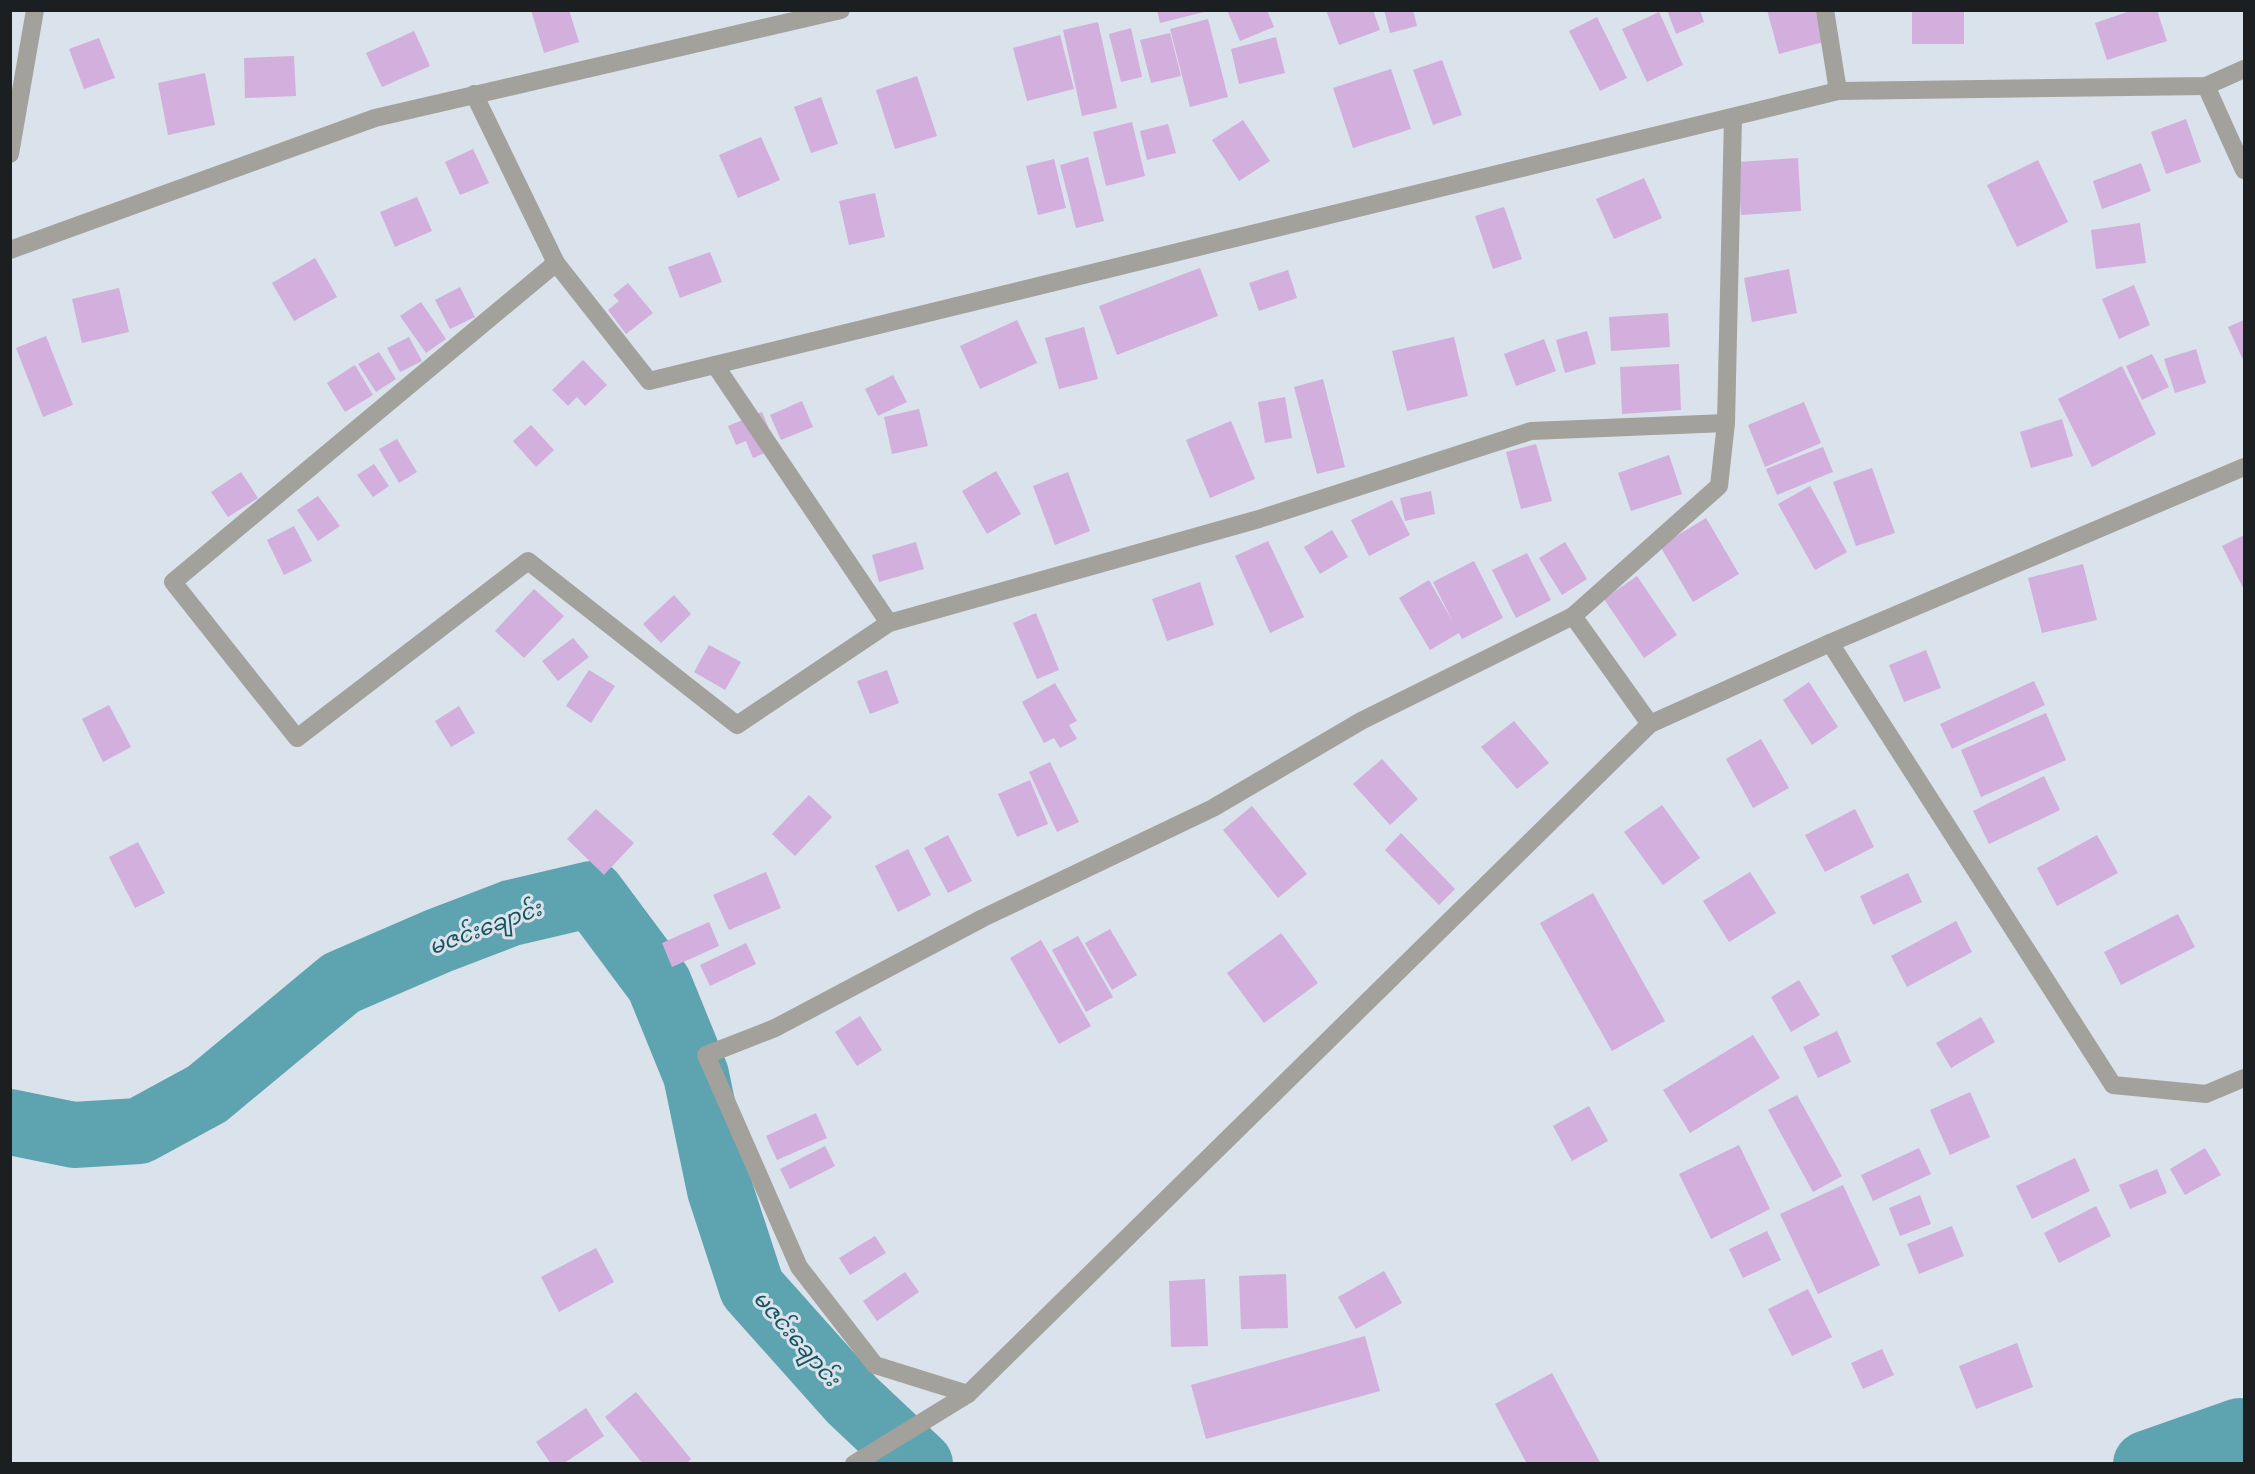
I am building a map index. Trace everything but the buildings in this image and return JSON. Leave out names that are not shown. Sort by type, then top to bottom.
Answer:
[{"type":"street","points":[[10,154],[35,10]]},
{"type":"street","points":[[10,250],[375,118],[841,10]]},
{"type":"street","points":[[1825,10],[1838,91]]},
{"type":"street","points":[[474,94],[556,263],[649,381],[1838,91],[2206,86],[2244,69]]},
{"type":"street","points":[[2206,86],[2244,170]]},
{"type":"street","points":[[968,1394],[875,1365],[799,1268],[706,1054],[775,1028],[983,918],[1213,808],[1361,721],[1573,616],[1719,486],[1726,423],[1733,118]]},
{"type":"street","points":[[556,263],[173,582],[297,738],[528,561],[737,725],[889,623],[1259,519],[1532,431],[1726,423]]},
{"type":"street","points":[[715,365],[889,623]]},
{"type":"street","points":[[854,1464],[968,1394],[1650,724],[1830,643],[2244,467]]},
{"type":"street","points":[[1573,616],[1650,724]]},
{"type":"street","points":[[1830,643],[2113,1085],[2206,1094],[2244,1077]]},
{"type":"waterway","name":"မဇင်းချောင်း","points":[[10,1122],[74,1135],[139,1131],[207,1094],[341,983],[438,941],[511,913],[592,894],[659,984],[696,1075],[720,1190],[752,1288],[852,1400],[920,1464]]},
{"type":"waterway","name":"မဇင်းချောင်း","points":[[2146,1464],[2240,1431],[2244,1434]]}]
